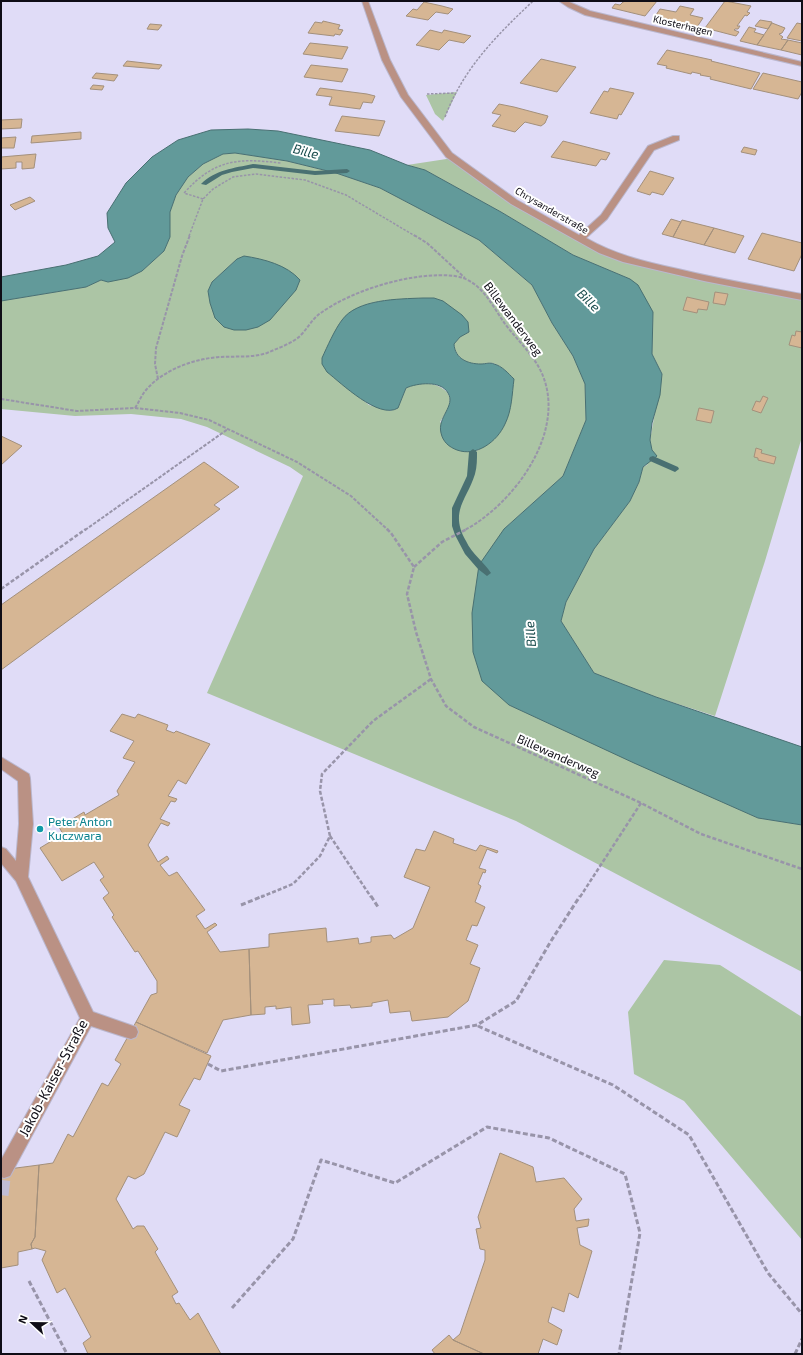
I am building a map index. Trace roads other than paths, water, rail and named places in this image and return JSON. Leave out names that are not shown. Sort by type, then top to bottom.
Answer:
[{"type":"street","name":"Chrysanderstraße","points":[[365,1],[386,60],[404,95],[449,155],[508,198],[528,211],[602,251],[626,260],[704,278],[802,297]]},
{"type":"street","name":"Klosterhagen","points":[[562,1],[588,13],[802,64]]},
{"type":"street","points":[[580,239],[604,217],[651,148],[676,138]]},
{"type":"street","points":[[1,762],[24,778],[26,824],[21,877]]},
{"type":"street","name":"Jakob-Kaiser-Straße","points":[[1,853],[21,877],[88,1018],[4,1170]]},
{"type":"street","points":[[88,1018],[131,1032]]},
{"type":"water","name":"Bille","points":[[248,129],[278,131],[370,150],[407,165],[425,170],[501,212],[573,255],[630,279],[638,285],[653,312],[652,354],[662,374],[660,395],[652,423],[650,440],[652,450],[657,456],[643,467],[639,482],[630,501],[594,549],[566,602],[561,621],[594,673],[656,697],[802,747],[802,825],[758,818],[634,763],[509,705],[482,681],[473,652],[472,613],[479,565],[504,529],[563,476],[586,420],[585,384],[573,356],[552,323],[532,285],[479,240],[380,188],[336,173],[287,161],[235,153],[223,154],[203,164],[188,177],[176,195],[170,212],[170,237],[164,251],[142,271],[128,278],[108,282],[101,280],[86,287],[1,301],[1,277],[66,265],[98,256],[115,242],[108,228],[107,213],[126,183],[152,157],[178,140],[211,130]]},
{"type":"water","points":[[244,256],[259,259],[289,270],[300,280],[296,290],[270,320],[258,327],[246,330],[234,330],[224,327],[215,318],[208,291],[212,282],[237,259]]},
{"type":"water","points":[[434,298],[443,301],[462,315],[468,322],[469,332],[460,337],[454,344],[457,353],[463,360],[471,363],[491,363],[500,366],[514,379],[510,408],[505,424],[497,437],[478,450],[464,452],[457,450],[449,446],[443,439],[440,427],[450,402],[450,398],[445,389],[440,386],[435,384],[422,384],[406,388],[398,408],[390,410],[381,409],[361,399],[327,372],[322,364],[322,358],[334,333],[342,320],[349,313],[368,304],[390,300]]},
{"type":"waterway","points":[[204,184],[220,174],[231,170],[253,166],[315,173],[347,171]]},
{"type":"waterway","points":[[473,452],[471,476],[456,508],[456,526],[468,552],[487,573]]},
{"type":"waterway","points":[[653,459],[675,469]]},
{"type":"tunnel","points":[[1,1195],[4,1170]]},
{"type":"place","name":"Peter Anton Kuczwara","points":[[40,829]]}]
